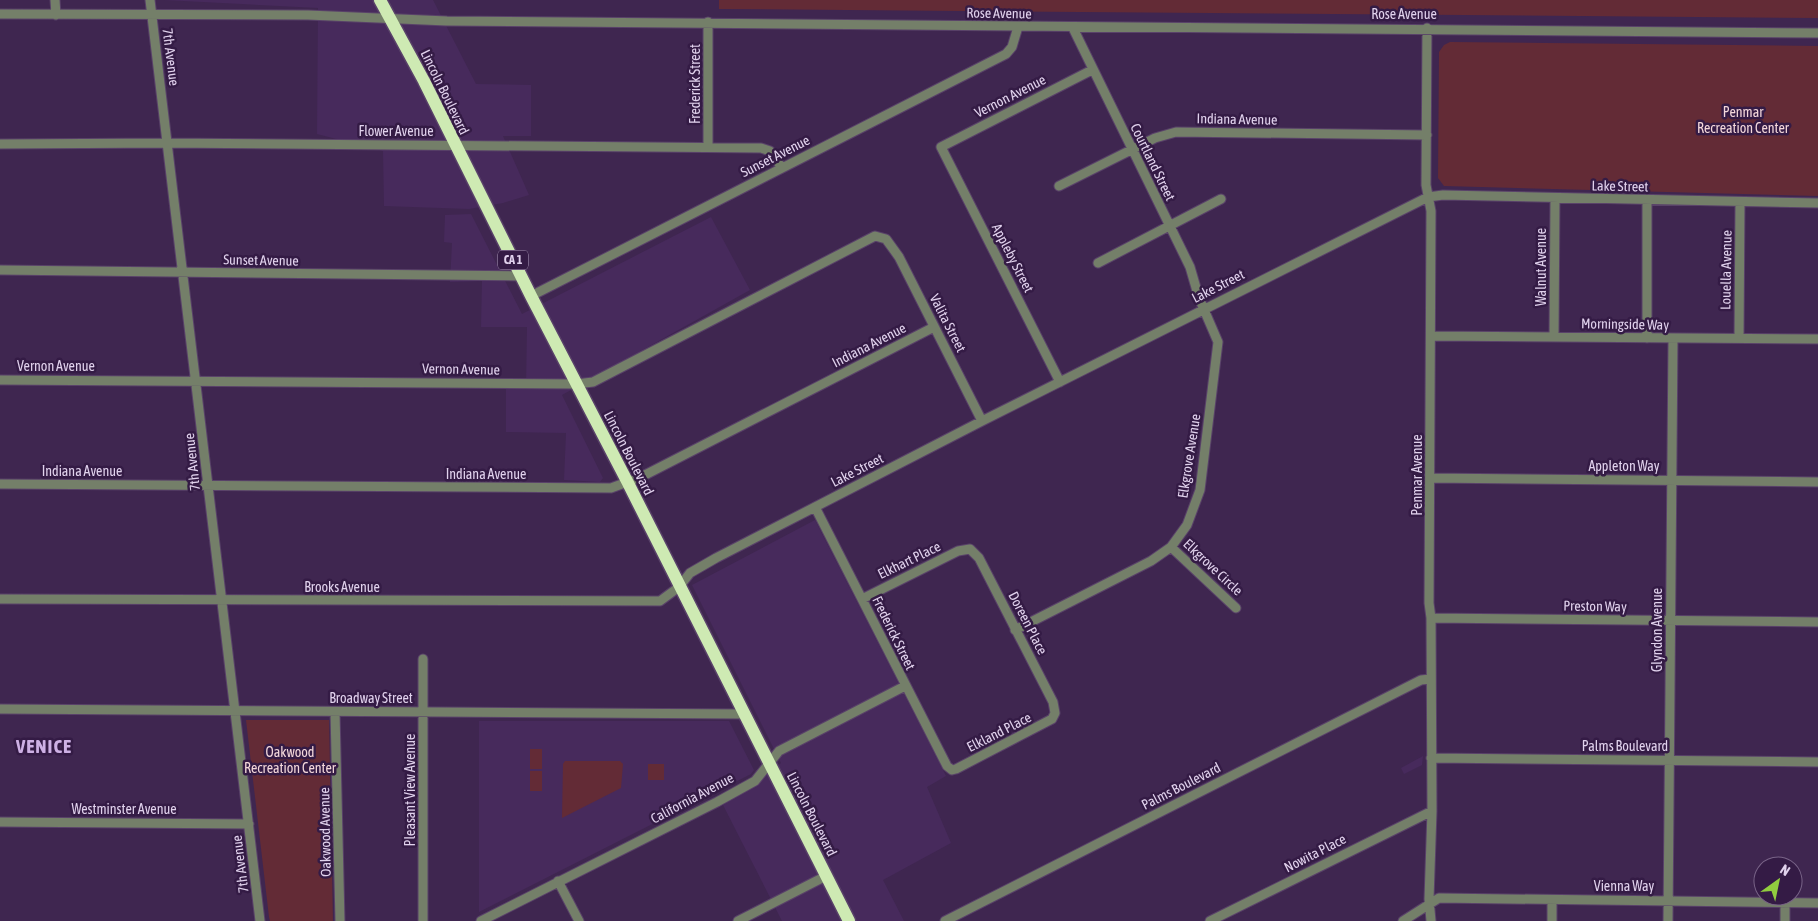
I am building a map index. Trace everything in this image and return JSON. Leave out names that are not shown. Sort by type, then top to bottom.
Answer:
[{"type":"highway","name":"Lincoln Boulevard","points":[[380,0],[427,87],[530,296],[628,483],[849,921]]},
{"type":"street","points":[[54,0],[56,14]]},
{"type":"street","name":"7th Avenue","points":[[150,0],[260,921]]},
{"type":"street","name":"Rose Avenue","points":[[0,14],[308,15],[456,21],[708,22],[1073,28],[1427,28],[1818,33]]},
{"type":"street","name":"Frederick Street","points":[[708,22],[708,147]]},
{"type":"street","name":"Sunset Avenue","points":[[530,296],[1006,54],[1012,48],[1018,27]]},
{"type":"street","name":"Courtland Street","points":[[1073,28],[1190,267],[1204,309]]},
{"type":"street","name":"Penmar Avenue","points":[[1427,28],[1426,185],[1431,211],[1429,603],[1431,618],[1432,811],[1429,899],[1431,904],[1431,921]]},
{"type":"street","name":"Vernon Avenue","points":[[941,147],[1092,70]]},
{"type":"street","name":"Indiana Avenue","points":[[1059,186],[1155,138],[1176,132],[1426,135]]},
{"type":"street","name":"Flower Avenue","points":[[0,144],[168,142],[761,148],[770,151],[782,168]]},
{"type":"street","name":"Appleby Street","points":[[941,147],[1060,382]]},
{"type":"street","name":"Lake Street","points":[[679,587],[690,572],[982,421],[1428,197],[1443,195],[1818,202]]},
{"type":"street","name":"Walnut Avenue","points":[[1554,336],[1555,198]]},
{"type":"street","points":[[1098,262],[1221,199]]},
{"type":"street","points":[[1647,200],[1647,338]]},
{"type":"street","name":"Louella Avenue","points":[[1739,338],[1740,202]]},
{"type":"street","name":"Vernon Avenue","points":[[0,380],[576,384],[593,382],[876,236],[886,239]]},
{"type":"street","name":"Valita Street","points":[[886,239],[899,257],[982,421]]},
{"type":"street","name":"Sunset Avenue","points":[[0,270],[521,276]]},
{"type":"street","name":"Elkgrove Avenue","points":[[1016,630],[1150,561],[1171,547],[1187,525],[1196,504],[1202,472],[1218,342],[1204,309]]},
{"type":"street","name":"Indiana Avenue","points":[[0,484],[611,488],[628,483],[934,327]]},
{"type":"street","name":"Morningside Way","points":[[1431,336],[1818,339]]},
{"type":"street","name":"Glyndon Avenue","points":[[1668,921],[1673,339]]},
{"type":"street","name":"Appleton Way","points":[[1430,478],[1818,482]]},
{"type":"street","name":"Frederick Street","points":[[815,507],[905,686],[947,766],[952,770]]},
{"type":"street","name":"Elkgrove Circle","points":[[1171,547],[1236,608]]},
{"type":"street","name":"Elkhart Place","points":[[862,599],[958,551],[970,550]]},
{"type":"street","name":"Doreen Place","points":[[970,550],[979,558],[1053,702],[1055,714]]},
{"type":"street","name":"Brooks Avenue","points":[[0,599],[660,601],[679,587]]},
{"type":"street","name":"Preston Way","points":[[1431,618],[1818,622]]},
{"type":"street","name":"Pleasant View Avenue","points":[[423,659],[423,921]]},
{"type":"street","name":"Palms Boulevard","points":[[945,921],[1420,680],[1430,679]]},
{"type":"street","name":"California Avenue","points":[[481,921],[717,802],[754,781],[779,751],[905,686]]},
{"type":"street","name":"Broadway Street","points":[[0,708],[234,712],[423,711],[743,714]]},
{"type":"street","name":"Oakwood Avenue","points":[[336,712],[340,921]]},
{"type":"street","name":"Elkland Place","points":[[952,770],[1046,724],[1055,714]]},
{"type":"street","name":"Palms Boulevard","points":[[1431,758],[1818,762]]},
{"type":"street","name":"Nowita Place","points":[[1210,921],[1432,811]]},
{"type":"street","name":"Westminster Avenue","points":[[0,822],[249,824]]},
{"type":"street","points":[[738,921],[826,876]]},
{"type":"street","points":[[558,882],[579,921]]},
{"type":"street","name":"Vienna Way","points":[[1403,921],[1439,898],[1753,901]]},
{"type":"street","points":[[1552,900],[1552,921]]},
{"type":"street","name":"Vienna Way","points":[[1803,903],[1818,903]]},
{"type":"street","points":[[1785,906],[1785,921]]},
{"type":"shaded area","points":[[164,0],[433,0],[476,84],[531,85],[531,136],[503,136],[529,195],[503,203],[469,209],[384,206],[383,151],[317,134],[318,8]]},
{"type":"shaded area","points":[[471,214],[522,314],[711,217],[750,290],[562,395],[603,478],[600,482],[564,480],[566,433],[506,432],[506,388],[526,388],[527,327],[481,327],[482,281],[450,282],[452,243],[444,242],[445,215]]},
{"type":"shaded area","points":[[815,520],[946,776],[927,787],[951,843],[883,880],[904,921],[782,921],[723,805],[781,763],[692,585]]},
{"type":"shaded area","points":[[479,721],[729,721],[754,770],[751,774],[479,912]]},
{"type":"shaded area","points":[[1423,756],[1422,765],[1404,774],[1401,768]]},
{"type":"green space","points":[[719,0],[1818,0],[1818,18],[719,9]]},
{"type":"green space","name":"Penmar Recreation Center","points":[[1450,42],[1818,46],[1818,196],[1444,186],[1438,178],[1439,52],[1444,45]]},
{"type":"green space","name":"Oakwood Recreation Center","points":[[246,720],[329,720],[333,921],[270,921]]},
{"type":"green space","points":[[530,749],[542,749],[542,769],[530,769]]},
{"type":"green space","points":[[565,761],[620,761],[623,764],[621,788],[562,818],[563,764]]},
{"type":"green space","points":[[648,764],[664,764],[664,780],[648,780]]},
{"type":"green space","points":[[530,771],[542,771],[542,791],[530,791]]},
{"type":"district","name":"VENICE","points":[[44,746]]}]
